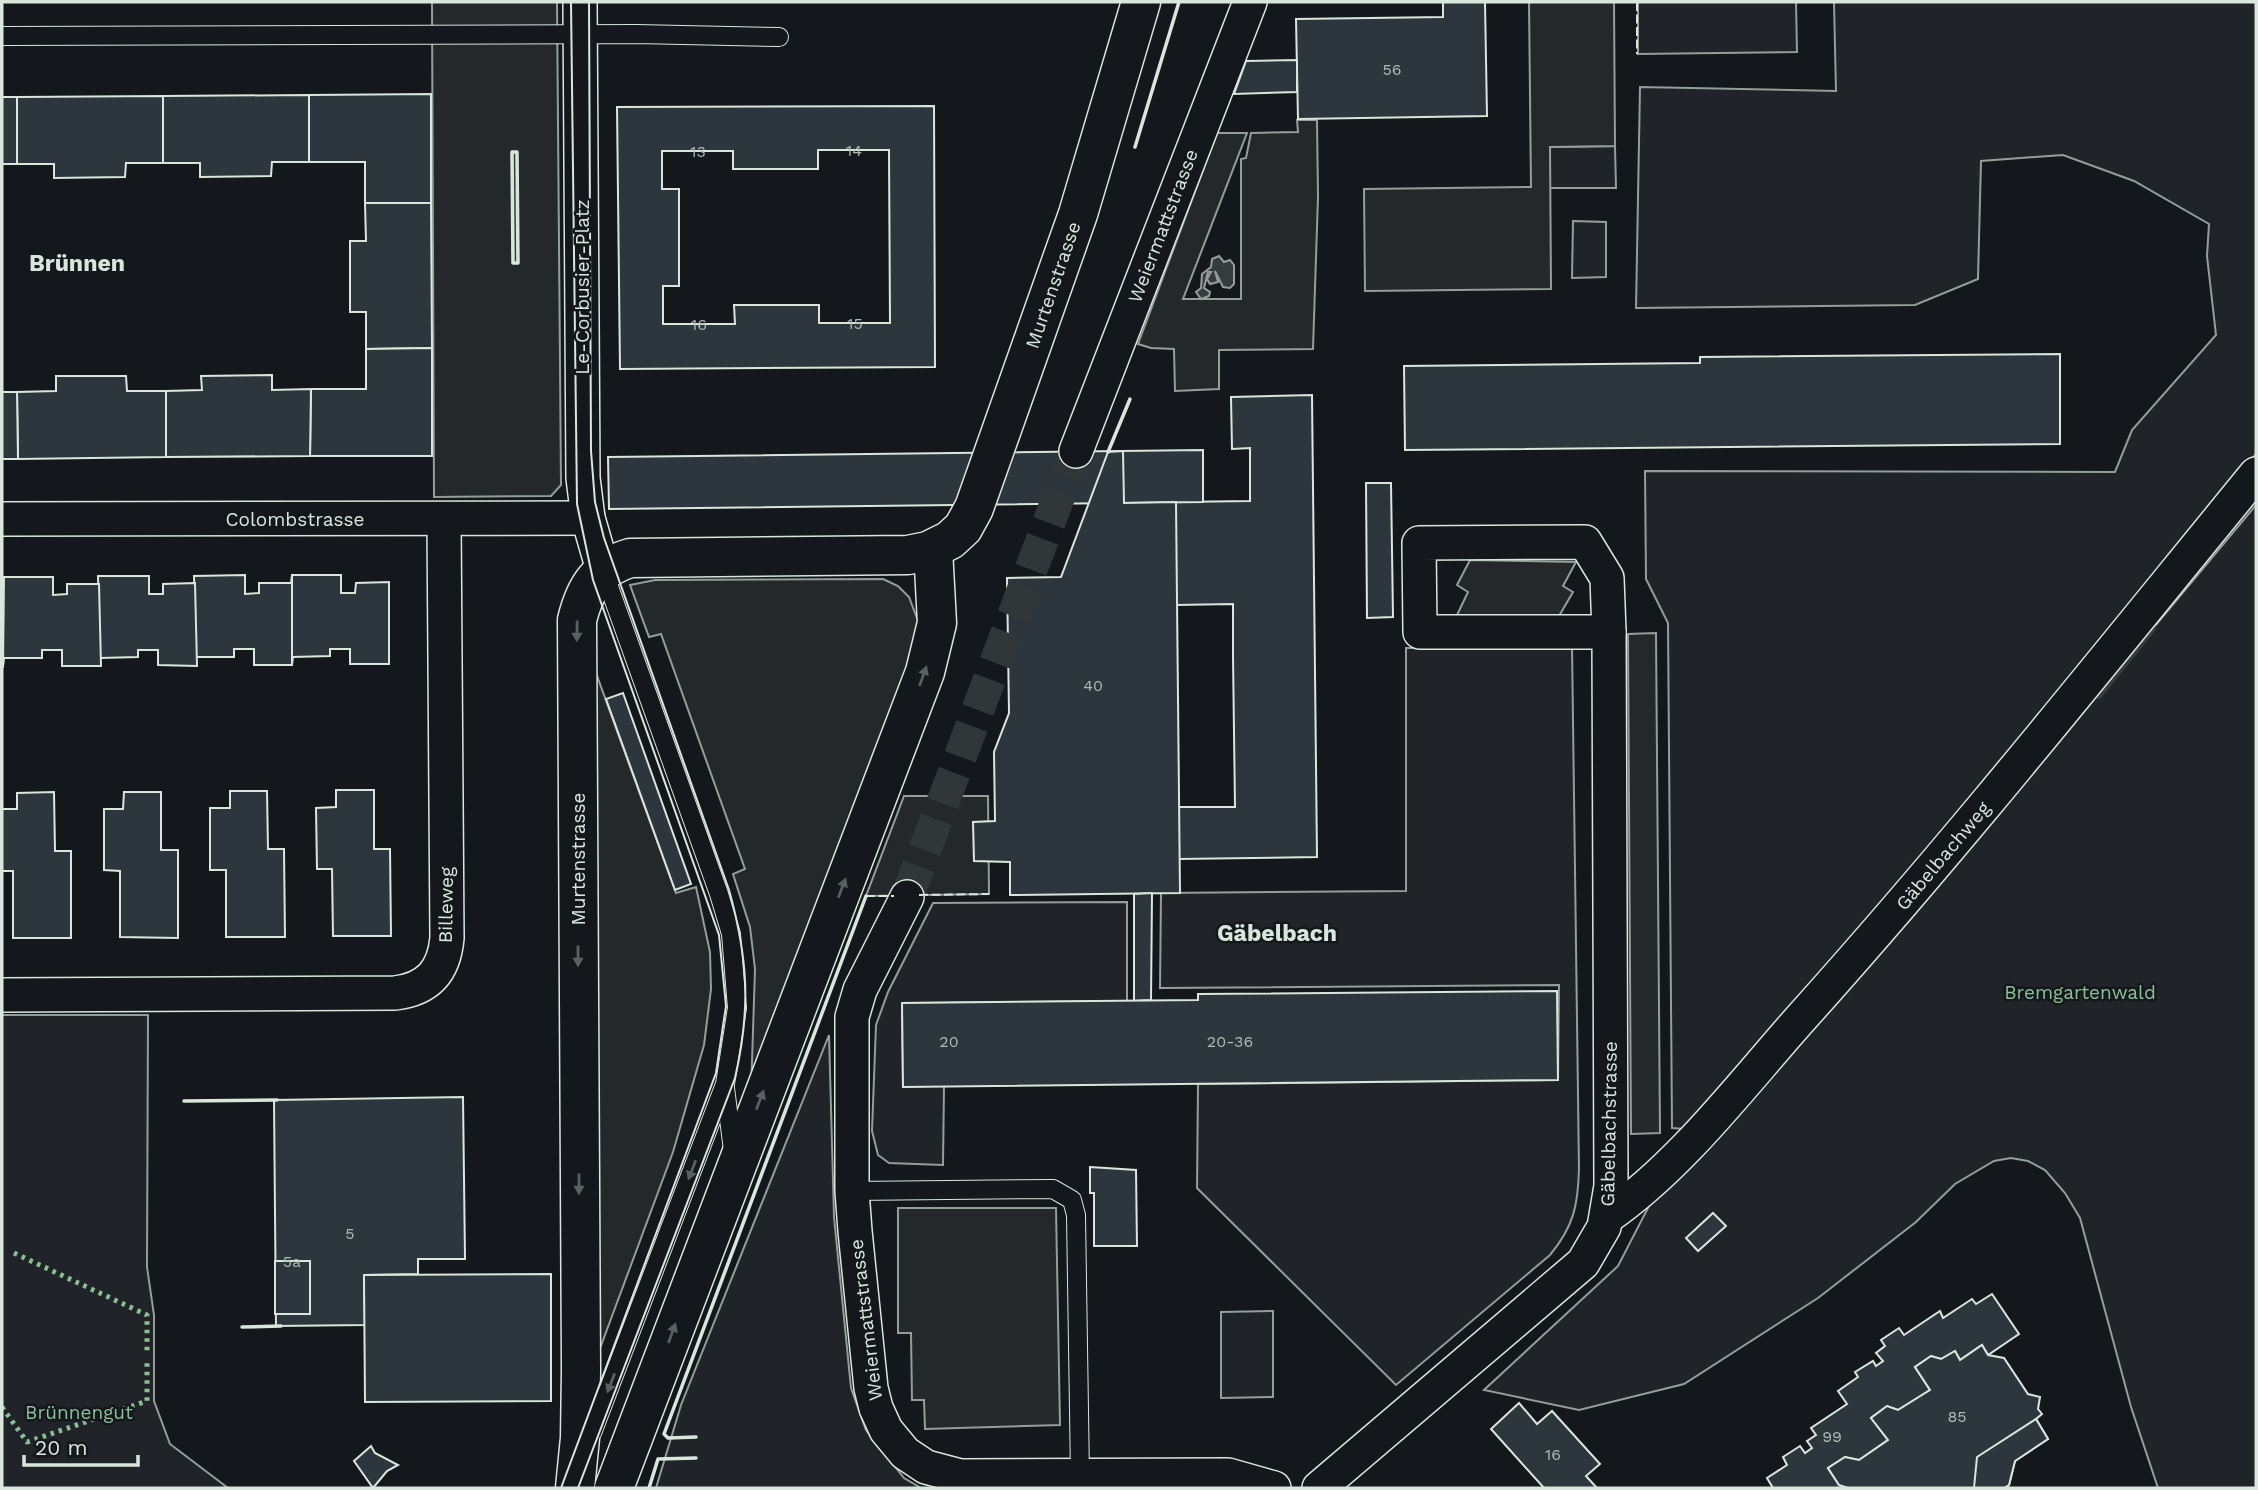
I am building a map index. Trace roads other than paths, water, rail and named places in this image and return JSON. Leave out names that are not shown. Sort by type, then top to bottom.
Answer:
[{"type":"main road","name":"Murtenstrasse","points":[[576,1479],[581,1355],[577,620],[587,588],[603,570],[613,564],[641,557],[908,555],[933,549],[955,536],[974,508],[1078,214],[1141,2]]},
{"type":"main road","points":[[614,1488],[933,648],[937,623],[933,549]]},
{"type":"street","name":"Weiermattstrasse","points":[[1076,451],[1250,2]]},
{"type":"street","name":"Le-Corbusier-Platz","points":[[580,18],[583,478],[588,518],[603,570]]},
{"type":"street","name":"Gäbelbachweg","points":[[1607,1217],[1630,1201],[1689,1143],[1905,902],[2256,474]]},
{"type":"street","name":"Colombstrasse","points":[[2,519],[588,518]]},
{"type":"street","name":"Billeweg","points":[[2,995],[395,993],[415,990],[431,979],[442,961],[447,939],[444,519]]},
{"type":"street","name":"Gäbelbachstrasse","points":[[1319,1488],[1583,1263],[1600,1238],[1607,1217],[1611,1186],[1609,632],[1607,578],[1585,542],[1419,543],[1420,632],[1609,632]]},
{"type":"street","name":"Weiermattstrasse","points":[[906,897],[860,990],[852,1017],[852,1191],[871,1388],[876,1408],[896,1445],[913,1459],[942,1473],[977,1477],[1228,1475],[1274,1488]]},
{"type":"lane","points":[[2,36],[580,18],[779,37]]},
{"type":"lane","points":[[576,1479],[725,1084],[737,1008],[731,934],[603,570]]},
{"type":"lane","points":[[725,1084],[735,1164]]},
{"type":"lane","points":[[852,1191],[1053,1189],[1072,1200],[1076,1215],[1080,1476]]},
{"type":"waterway","points":[[2098,694],[2151,628]]},
{"type":"tunnel","points":[[907,897],[1076,451]]},
{"type":"tram line","points":[[561,1488],[716,1073],[726,1006],[719,935],[593,580],[577,504],[571,2]]},
{"type":"tram line","points":[[578,1488],[735,1078],[745,1006],[740,938],[729,890],[604,538],[595,502],[591,451],[589,2]]},
{"type":"district","name":"Brünnen","points":[[77,263]]},
{"type":"district","name":"Gäbelbach","points":[[1277,933]]},
{"type":"park label","name":"Bremgartenwald","points":[[2080,992]]},
{"type":"park label","name":"Brünnengut","points":[[79,1412]]}]
